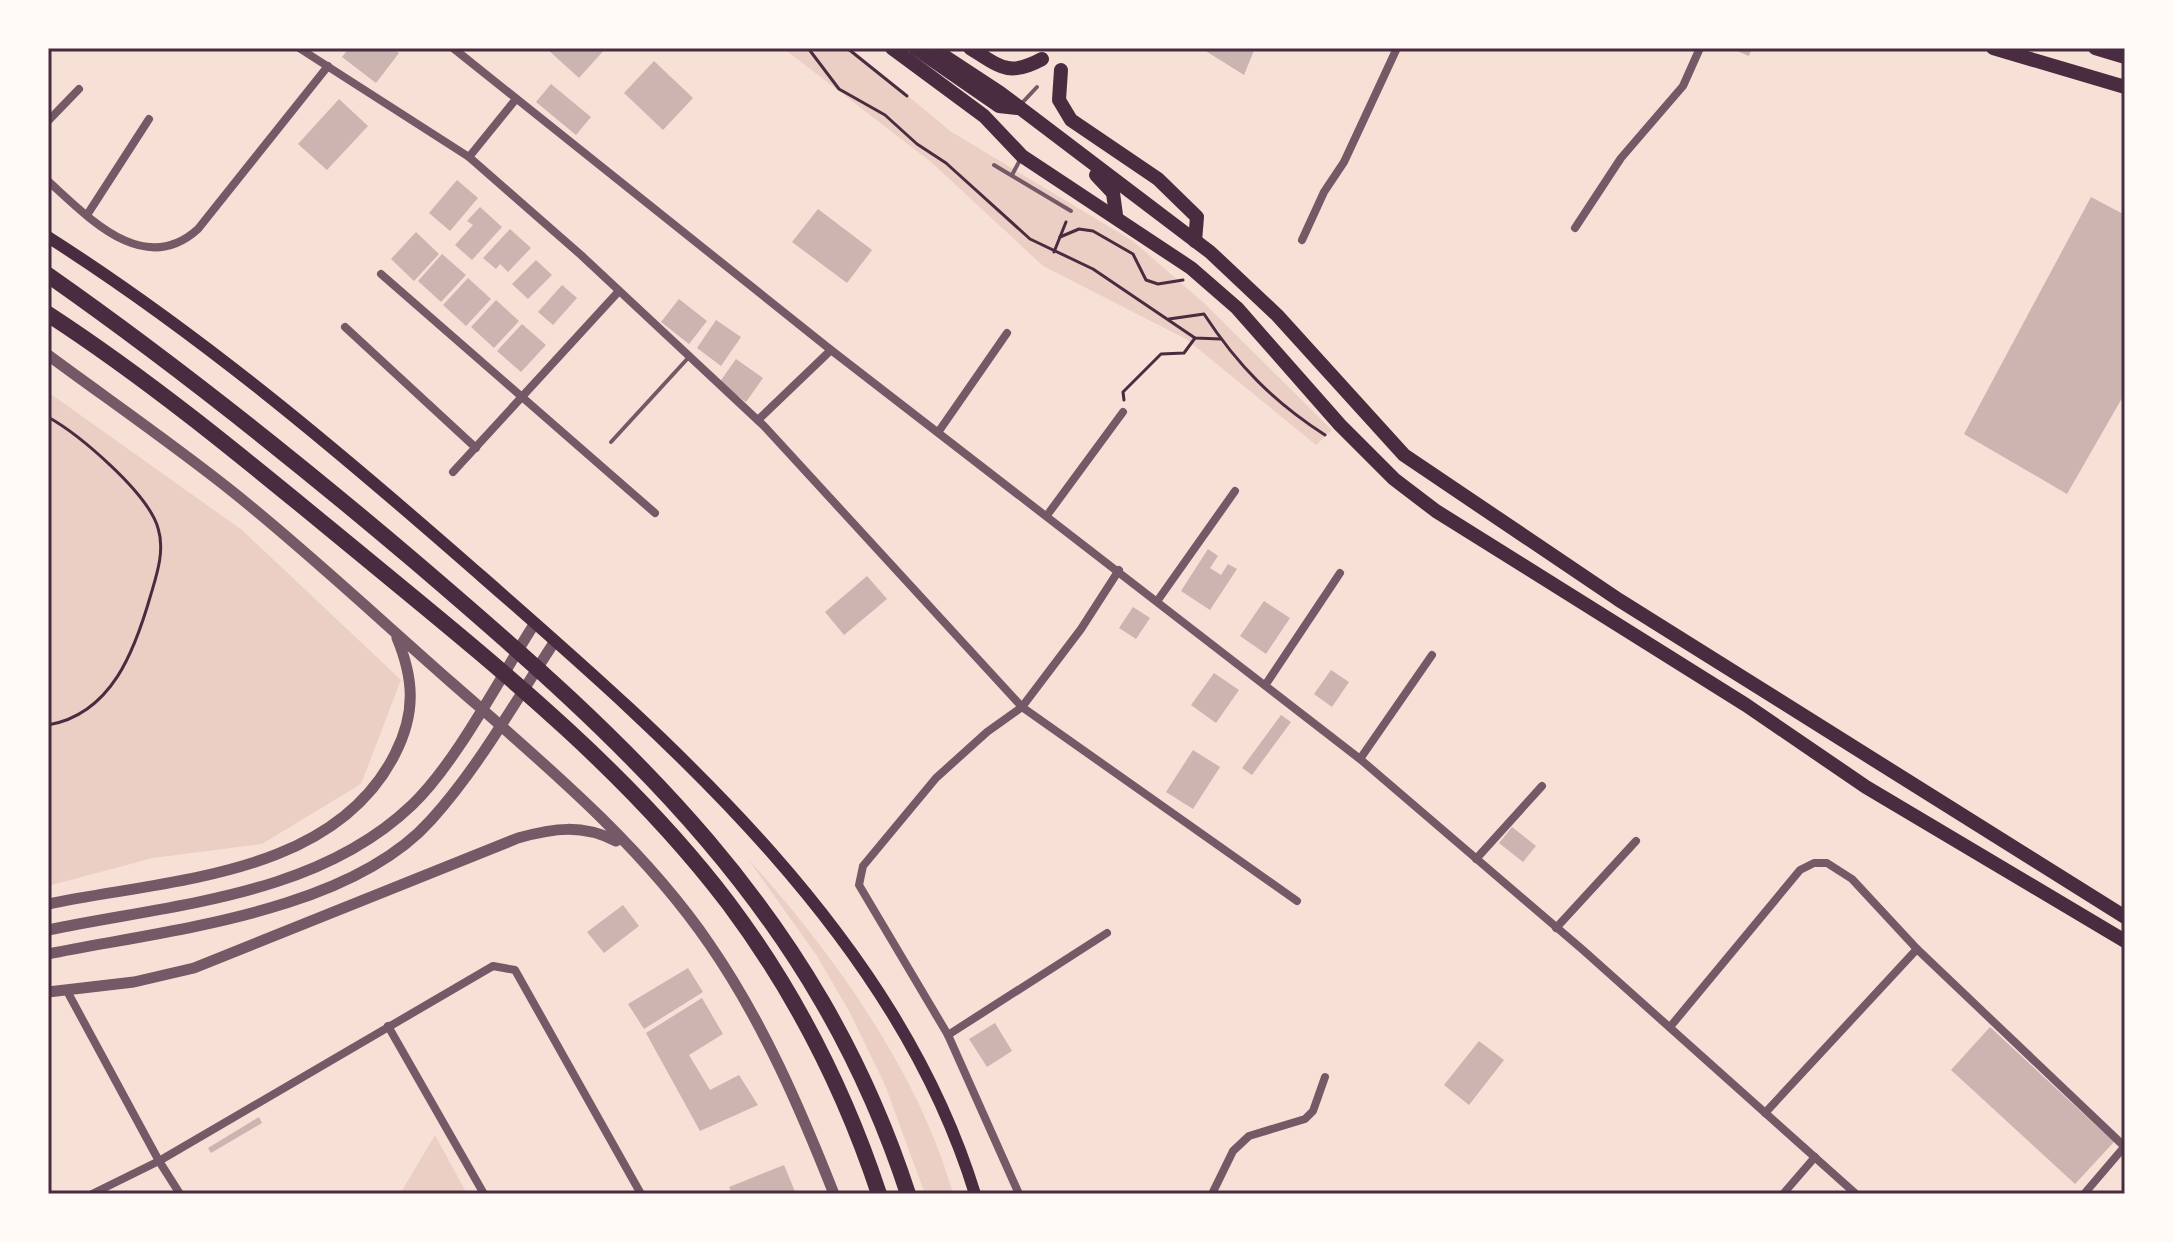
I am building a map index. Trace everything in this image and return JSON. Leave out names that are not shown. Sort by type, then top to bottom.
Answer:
[{"type":"highway","points":[[48,275],[152,349],[311,473],[527,659],[691,820],[752,891],[820,994],[860,1072],[908,1194]]},
{"type":"highway","points":[[48,314],[190,416],[444,623],[571,736],[674,840],[729,905],[797,1008],[836,1087],[879,1194]]},
{"type":"main road","points":[[892,48],[984,116],[1022,156],[1116,215],[1191,268],[1237,308],[1340,425],[1394,479],[1436,511],[1746,705],[1866,787],[2125,941]]},
{"type":"main road","points":[[915,48],[999,106],[1018,108],[1037,135],[1102,181],[1113,193],[1116,215]]},
{"type":"main road","points":[[932,48],[1018,108],[1195,241],[1277,315],[1404,455],[1632,608],[2125,917]]},
{"type":"main road","points":[[970,48],[1000,67],[1013,70],[1042,59]]},
{"type":"main road","points":[[1993,48],[2125,87]]},
{"type":"main road","points":[[2095,48],[2125,57]]},
{"type":"main road","points":[[1061,70],[1059,100],[1071,120],[1158,179],[1185,202],[1197,217],[1195,241]]},
{"type":"main road","points":[[48,237],[126,287],[274,398],[555,641],[698,778],[785,867],[845,941],[897,1021],[951,1125],[975,1194]]},
{"type":"street","points":[[299,48],[469,157],[619,291],[758,420],[1022,707],[1297,901]]},
{"type":"street","points":[[453,48],[831,350],[1048,514],[1360,759],[1670,1027],[1856,1194]]},
{"type":"street","points":[[1302,240],[1324,192],[1344,162],[1397,48]]},
{"type":"street","points":[[1575,228],[1621,158],[1683,86],[1700,48]]},
{"type":"street","points":[[48,181],[115,235],[147,248],[173,246],[198,229],[328,66]]},
{"type":"street","points":[[48,121],[79,89]]},
{"type":"street","points":[[469,157],[516,99]]},
{"type":"street","points":[[87,215],[149,119]]},
{"type":"street","points":[[381,274],[655,513]]},
{"type":"street","points":[[453,472],[619,291]]},
{"type":"street","points":[[345,327],[476,448]]},
{"type":"street","points":[[939,431],[1007,333]]},
{"type":"street","points":[[758,420],[831,350]]},
{"type":"street","points":[[48,355],[231,491],[493,719],[626,845],[675,900],[737,988],[769,1045],[834,1194]]},
{"type":"street","points":[[1048,514],[1123,412]]},
{"type":"street","points":[[1158,600],[1235,491]]},
{"type":"street","points":[[1019,1194],[948,1035],[859,885],[863,866],[936,778],[987,732],[1022,707],[1081,629],[1119,570]]},
{"type":"street","points":[[1266,684],[1340,573]]},
{"type":"street","points":[[48,930],[265,886],[308,872],[377,835],[413,804],[439,773],[535,623]]},
{"type":"street","points":[[48,904],[242,866],[298,847],[344,819],[376,786],[407,725],[412,705],[410,676],[395,633]]},
{"type":"street","points":[[50,954],[280,905],[324,891],[375,866],[430,821],[555,641]]},
{"type":"street","points":[[1360,759],[1432,655]]},
{"type":"street","points":[[1476,859],[1542,786]]},
{"type":"street","points":[[48,992],[134,982],[194,968],[545,830],[585,829],[626,845]]},
{"type":"street","points":[[1556,928],[1636,841]]},
{"type":"street","points":[[1670,1027],[1800,870],[1814,863],[1827,863],[1852,879],[1917,949],[2125,1146],[2084,1194]]},
{"type":"street","points":[[948,1035],[1107,933]]},
{"type":"street","points":[[1765,1113],[1917,949]]},
{"type":"street","points":[[92,1194],[159,1161],[493,966],[515,970],[641,1194]]},
{"type":"street","points":[[67,991],[180,1194]]},
{"type":"street","points":[[388,1026],[484,1194]]},
{"type":"street","points":[[1212,1194],[1233,1151],[1249,1136],[1305,1119],[1313,1111],[1325,1077]]},
{"type":"street","points":[[1783,1194],[1815,1157]]},
{"type":"lane","points":[[1018,108],[1037,87]]},
{"type":"lane","points":[[1011,175],[1022,156]]},
{"type":"lane","points":[[994,165],[1071,211]]},
{"type":"lane","points":[[611,442],[689,357]]},
{"type":"path","points":[[808,48],[839,89],[885,115],[917,144],[946,163],[1006,220],[1054,253],[1093,269],[1195,338],[1221,339]]},
{"type":"path","points":[[847,48],[907,96]]},
{"type":"path","points":[[1054,253],[1071,211]]},
{"type":"path","points":[[1060,237],[1079,229],[1093,231],[1133,254],[1141,275],[1158,284],[1177,283],[1190,276]]},
{"type":"path","points":[[1169,319],[1204,314],[1262,390],[1321,432],[1332,435]]},
{"type":"path","points":[[1123,412],[1123,392],[1161,354],[1184,353],[1195,338]]},
{"type":"path","points":[[48,417],[131,484],[150,509],[159,530],[160,561],[142,628],[120,676],[87,712],[66,722],[48,725]]},
{"type":"shaded area","points":[[783,48],[851,48],[950,131],[1133,241],[1205,304],[1332,430],[1316,445],[1186,339],[1043,266],[931,162]]},
{"type":"shaded area","points":[[48,392],[242,530],[401,680],[361,784],[262,844],[153,858],[48,886]]},
{"type":"shaded area","points":[[748,859],[841,973],[896,1059],[938,1149],[953,1194],[925,1194],[885,1085],[850,1013],[817,956]]},
{"type":"shaded area","points":[[435,1135],[467,1194],[400,1194]]},
{"type":"building","points":[[349,48],[392,48],[399,53],[376,83],[342,57]]},
{"type":"building","points":[[546,48],[606,48],[579,78]]},
{"type":"building","points":[[1201,48],[1255,48],[1244,75]]},
{"type":"building","points":[[1730,48],[1752,48],[1749,56]]},
{"type":"building","points":[[654,61],[693,98],[663,130],[624,93]]},
{"type":"building","points":[[551,84],[591,117],[576,135],[536,102]]},
{"type":"building","points":[[339,99],[368,126],[327,170],[298,144]]},
{"type":"building","points":[[457,180],[478,198],[450,231],[429,213]]},
{"type":"building","points":[[2091,197],[2125,215],[2125,393],[2067,494],[1964,434]]},
{"type":"building","points":[[480,207],[502,227],[472,260],[455,245],[473,225],[467,221]]},
{"type":"building","points":[[818,209],[872,250],[847,283],[792,242]]},
{"type":"building","points":[[510,229],[531,248],[508,272],[500,264],[496,269],[483,258]]},
{"type":"building","points":[[416,232],[439,254],[414,281],[391,259]]},
{"type":"building","points":[[442,254],[466,275],[441,302],[418,281]]},
{"type":"building","points":[[536,260],[552,275],[528,299],[512,284]]},
{"type":"building","points":[[468,278],[491,299],[466,326],[443,305]]},
{"type":"building","points":[[562,285],[577,298],[553,325],[538,312]]},
{"type":"building","points":[[679,299],[707,321],[689,344],[661,322]]},
{"type":"building","points":[[496,300],[519,321],[494,348],[471,327]]},
{"type":"building","points":[[716,320],[741,337],[721,366],[697,348]]},
{"type":"building","points":[[522,324],[546,345],[521,372],[497,351]]},
{"type":"building","points":[[736,359],[763,378],[746,402],[719,383]]},
{"type":"building","points":[[1208,549],[1218,556],[1210,568],[1221,575],[1228,564],[1237,569],[1210,610],[1181,591]]},
{"type":"building","points":[[867,576],[887,599],[844,635],[825,612]]},
{"type":"building","points":[[1264,601],[1290,618],[1266,654],[1240,636]]},
{"type":"building","points":[[1133,607],[1150,618],[1136,639],[1119,628]]},
{"type":"building","points":[[1331,670],[1349,682],[1332,707],[1314,694]]},
{"type":"building","points":[[1214,673],[1239,690],[1216,723],[1191,705]]},
{"type":"building","points":[[1281,715],[1291,722],[1252,775],[1242,768]]},
{"type":"building","points":[[1193,750],[1220,767],[1193,809],[1166,792]]},
{"type":"building","points":[[1512,827],[1536,846],[1523,862],[1499,843]]},
{"type":"building","points":[[623,905],[639,926],[604,953],[587,932]]},
{"type":"building","points":[[688,968],[703,992],[644,1029],[628,1004]]},
{"type":"building","points":[[702,998],[723,1034],[689,1055],[710,1090],[739,1075],[758,1105],[700,1131],[646,1033]]},
{"type":"building","points":[[995,1023],[1012,1051],[987,1067],[969,1039]]},
{"type":"building","points":[[1990,1027],[2114,1142],[2075,1184],[1951,1070]]},
{"type":"building","points":[[1479,1041],[1504,1060],[1469,1105],[1444,1085]]},
{"type":"building","points":[[259,1117],[262,1123],[211,1153],[208,1148]]},
{"type":"building","points":[[784,1165],[796,1194],[732,1194],[729,1187]]}]
